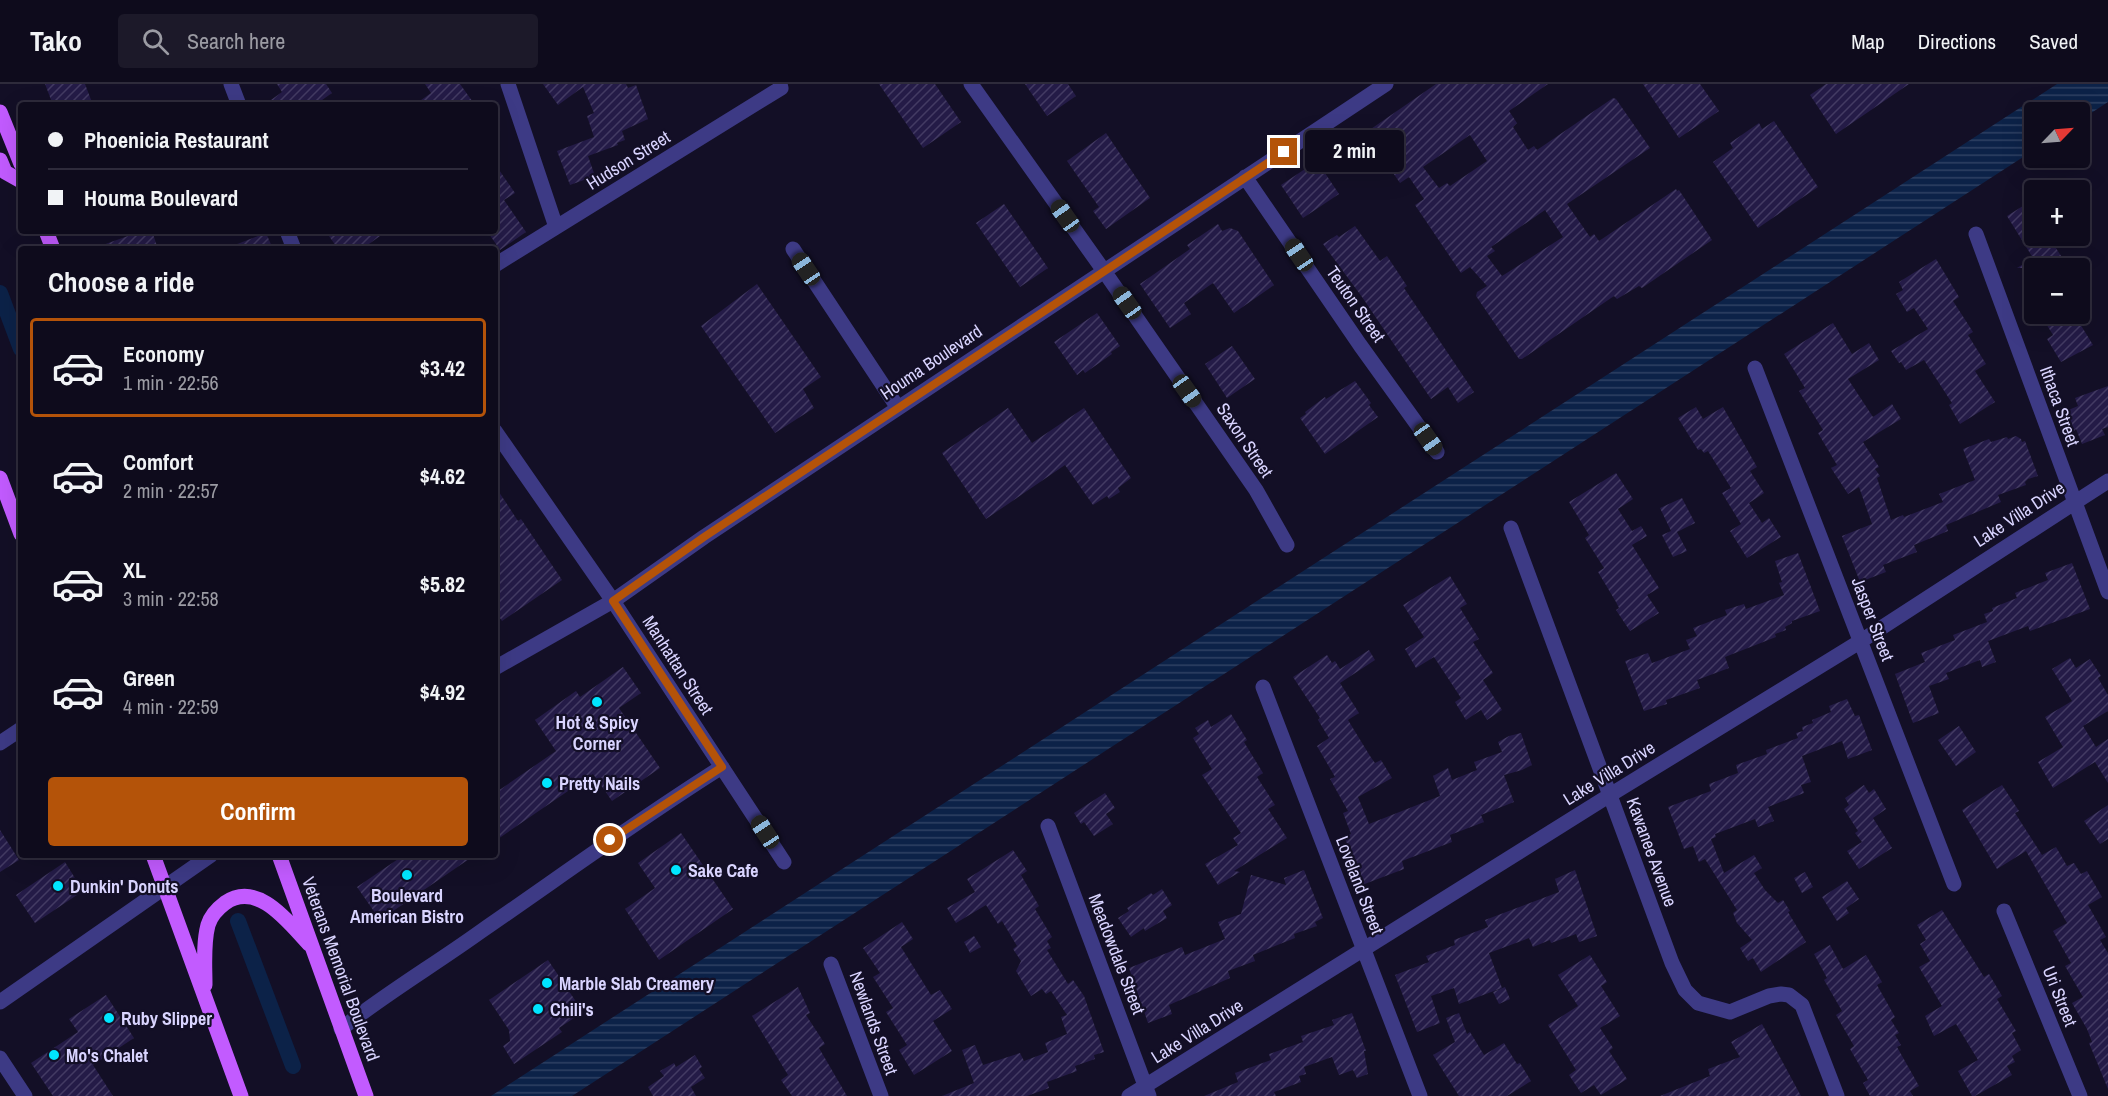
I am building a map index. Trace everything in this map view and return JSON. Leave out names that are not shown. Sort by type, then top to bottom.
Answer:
[{"type":"main road","points":[[0,112],[18,157]]},
{"type":"main road","points":[[2,167],[18,179]]},
{"type":"main road","points":[[0,478],[18,526]]},
{"type":"main road","points":[[154,858],[241,1096]]},
{"type":"main road","name":"Veterans Memorial Boulevard","points":[[280,858],[366,1096]]},
{"type":"main road","points":[[204,993],[206,934],[209,922],[214,913],[229,900],[248,897],[268,903],[313,949]]},
{"type":"street","points":[[231,84],[238,102]]},
{"type":"street","points":[[508,84],[556,227]]},
{"type":"street","points":[[971,84],[1104,271]]},
{"type":"street","name":"Houma Boulevard","points":[[498,666],[613,601],[704,537],[1386,84]]},
{"type":"street","name":"Hudson Street","points":[[498,263],[781,86]]},
{"type":"street","name":"Teuton Street","points":[[1245,177],[1360,345],[1437,452]]},
{"type":"street","name":"Ithaca Street","points":[[1976,234],[2108,592]]},
{"type":"street","points":[[793,249],[898,408]]},
{"type":"street","name":"Saxon Street","points":[[1104,271],[1256,490],[1287,545]]},
{"type":"street","name":"Jasper Street","points":[[1755,368],[1954,884]]},
{"type":"street","name":"Manhattan Street","points":[[498,435],[613,601],[784,862]]},
{"type":"street","name":"Lake Villa Drive","points":[[1129,1096],[1147,1091],[1364,949],[1861,641],[2108,481]]},
{"type":"street","name":"Kawanee Avenue","points":[[1511,528],[1672,963],[1685,990],[1698,1003],[1730,1012],[1768,996],[1781,994],[1789,996],[1802,1005],[1837,1096]]},
{"type":"street","name":"Loveland Street","points":[[1263,687],[1420,1096]]},
{"type":"street","points":[[0,743],[18,731]]},
{"type":"street","points":[[341,1029],[610,840],[722,767]]},
{"type":"street","name":"Meadowdale Street","points":[[1048,826],[1147,1091]]},
{"type":"street","points":[[0,1002],[207,858]]},
{"type":"street","name":"Uri Street","points":[[2004,911],[2080,1096]]},
{"type":"street","name":"Newlands Street","points":[[831,964],[881,1096]]},
{"type":"street","points":[[0,1058],[25,1096]]},
{"type":"water","points":[[2057,84],[2108,84],[2108,102],[2090,114],[2090,102],[2029,102]]},
{"type":"water","points":[[2024,105],[2024,156],[572,1096],[491,1096]]},
{"type":"building","points":[[45,84],[85,84],[92,102],[52,102]]},
{"type":"building","points":[[277,84],[326,84],[332,93],[319,102],[268,102],[282,92]]},
{"type":"building","points":[[425,84],[460,84],[473,102],[418,102],[431,93]]},
{"type":"building","points":[[543,84],[626,84],[628,88],[636,85],[648,119],[622,131],[625,140],[617,143],[618,145],[588,156],[595,176],[570,185],[557,151],[594,137],[587,116],[594,113],[583,87],[558,105]]},
{"type":"building","points":[[879,84],[935,84],[961,122],[923,148]]},
{"type":"building","points":[[1025,84],[1068,84],[1076,96],[1047,116]]},
{"type":"building","points":[[1436,84],[1548,84],[1509,111],[1517,123],[1513,127],[1528,150],[1534,146],[1537,150],[1613,98],[1616,99],[1650,148],[1567,204],[1590,237],[1594,234],[1599,241],[1676,189],[1679,190],[1712,240],[1642,288],[1639,286],[1617,299],[1614,296],[1519,359],[1476,296],[1477,292],[1487,286],[1470,267],[1461,273],[1415,205],[1424,199],[1409,177],[1400,183],[1367,135],[1368,131]],"holes":[[[1470,135],[1487,161],[1450,186],[1447,183],[1439,188],[1423,167]],[[1545,210],[1563,237],[1502,276],[1487,256],[1495,251],[1491,247]]]},
{"type":"building","points":[[1643,84],[1700,84],[1719,111],[1679,138]]},
{"type":"building","points":[[1826,84],[1909,84],[1836,134],[1810,95]]},
{"type":"building","points":[[1774,121],[1818,187],[1758,228],[1713,162],[1733,148],[1730,143],[1759,123],[1762,129]]},
{"type":"building","points":[[1106,133],[1150,198],[1106,229],[1093,211],[1099,207],[1067,161]]},
{"type":"building","points":[[1317,161],[1339,194],[1303,218],[1281,185]]},
{"type":"building","points":[[498,168],[515,193],[504,200],[526,232],[500,250],[489,234],[498,234]]},
{"type":"building","points":[[1004,204],[1048,268],[1020,287],[976,223]]},
{"type":"building","points":[[2024,205],[2024,243],[2007,216]]},
{"type":"building","points":[[1218,224],[1222,231],[1230,228],[1238,231],[1274,285],[1234,313],[1213,283],[1184,303],[1191,314],[1170,328],[1140,284],[1190,249],[1187,245]]},
{"type":"building","points":[[1355,226],[1380,261],[1387,256],[1407,286],[1404,288],[1474,392],[1458,403],[1448,387],[1431,399],[1323,244]]},
{"type":"building","points":[[134,234],[153,234],[157,246],[100,246]]},
{"type":"building","points":[[266,234],[272,246],[232,246]]},
{"type":"building","points":[[332,234],[383,234],[366,246],[336,246],[329,236]]},
{"type":"building","points":[[2026,246],[2055,246],[2062,258],[2033,258]]},
{"type":"building","points":[[1936,259],[1959,297],[1953,301],[1973,332],[1968,335],[1986,364],[1975,371],[1995,402],[1960,424],[1949,405],[1952,403],[1924,360],[1906,370],[1891,351],[1928,329],[1914,308],[1907,312],[1896,294],[1903,290],[1899,282]]},
{"type":"building","points":[[757,284],[821,377],[803,389],[814,408],[775,433],[701,326]]},
{"type":"building","points":[[1097,313],[1120,346],[1085,373],[1083,370],[1077,375],[1054,342]]},
{"type":"building","points":[[1833,323],[1852,354],[1869,343],[1879,360],[1848,379],[1873,417],[1892,404],[1901,419],[1863,442],[1879,467],[1875,469],[1880,476],[1877,478],[1891,520],[1943,502],[1939,494],[1975,480],[1963,449],[1989,439],[1991,442],[2016,436],[2022,442],[2025,441],[2038,476],[2028,479],[2025,482],[2026,485],[1998,495],[2001,502],[1946,525],[1948,531],[1914,545],[1917,552],[1883,565],[1886,572],[1860,582],[1842,536],[1872,524],[1859,487],[1848,494],[1831,468],[1837,465],[1818,433],[1823,430],[1799,391],[1805,388],[1784,354]]},
{"type":"building","points":[[2046,324],[2080,324],[2093,345],[2061,362],[2047,339],[2053,335]]},
{"type":"building","points":[[1232,346],[1255,379],[1227,398],[1205,364]]},
{"type":"building","points":[[1355,381],[1378,417],[1325,454],[1300,418],[1325,397],[1326,399]]},
{"type":"building","points":[[2108,386],[2108,427],[2102,429],[2105,435],[2082,444],[2066,411],[2078,406],[2075,398]]},
{"type":"building","points":[[1696,407],[1703,419],[1723,407],[1757,467],[1750,471],[1764,493],[1749,503],[1762,523],[1769,518],[1781,537],[1747,558],[1730,531],[1741,524],[1722,493],[1731,488],[1708,451],[1704,453],[1701,449],[1698,450],[1678,418]]},
{"type":"building","points":[[1008,408],[1032,443],[1084,408],[1131,478],[1118,488],[1120,492],[1109,499],[1107,496],[1093,505],[1065,465],[986,519],[942,453]]},
{"type":"building","points":[[1616,473],[1633,499],[1618,509],[1632,531],[1641,526],[1647,536],[1632,545],[1659,588],[1647,595],[1659,613],[1630,631],[1616,610],[1619,608],[1598,572],[1604,568],[1585,538],[1589,535],[1569,502]]},
{"type":"building","points":[[498,491],[518,521],[521,519],[562,580],[502,621],[498,615]]},
{"type":"building","points":[[1682,498],[1695,523],[1677,532],[1687,551],[1673,557],[1662,535],[1671,531],[1660,508]]},
{"type":"building","points":[[1798,553],[1820,611],[1792,621],[1785,627],[1786,630],[1775,634],[1776,637],[1725,657],[1729,668],[1697,680],[1700,688],[1666,700],[1667,704],[1644,711],[1625,661],[1648,653],[1652,663],[1690,649],[1686,640],[1697,636],[1693,628],[1727,615],[1725,610],[1744,604],[1746,609],[1784,595],[1775,561]]},
{"type":"building","points":[[2072,563],[2090,609],[2030,631],[2028,626],[1988,641],[1996,662],[1982,667],[1980,660],[1946,673],[1949,679],[1929,686],[1939,713],[1913,723],[1895,674],[1925,662],[1921,653],[1955,640],[1953,635],[1987,622],[1984,614],[1993,611],[1992,608],[2017,598],[2015,593],[2048,580],[2045,573]]},
{"type":"building","points":[[1450,576],[1467,604],[1460,608],[1479,639],[1473,642],[1493,673],[1483,680],[1502,710],[1487,720],[1481,710],[1466,720],[1455,702],[1461,698],[1434,657],[1416,668],[1405,649],[1424,637],[1403,605]]},
{"type":"building","points":[[1369,650],[1375,660],[1340,683],[1359,713],[1348,720],[1375,763],[1381,760],[1392,778],[1358,797],[1369,824],[1440,796],[1433,776],[1448,768],[1452,780],[1477,770],[1474,762],[1502,752],[1498,742],[1509,736],[1521,733],[1532,765],[1504,775],[1514,802],[1481,815],[1484,822],[1450,835],[1452,842],[1402,861],[1404,869],[1362,885],[1344,836],[1351,834],[1343,813],[1348,811],[1330,779],[1335,777],[1317,746],[1329,738],[1318,720],[1320,718],[1293,677],[1327,655],[1340,669]]},
{"type":"building","points":[[2070,658],[2076,668],[2090,659],[2101,676],[2098,678],[2108,695],[2108,711],[2083,726],[2096,747],[2108,739],[2108,783],[2095,762],[2053,788],[2038,762],[2063,747],[2045,717],[2072,701],[2052,669]]},
{"type":"building","points":[[623,667],[641,693],[619,708],[660,768],[612,801],[593,774],[498,839],[498,791],[556,751],[535,720],[576,691],[580,697]]},
{"type":"building","points":[[1847,699],[1855,716],[1859,715],[1872,750],[1848,759],[1842,741],[1802,756],[1811,782],[1801,785],[1804,793],[1768,807],[1774,821],[1758,827],[1755,819],[1715,834],[1716,837],[1711,839],[1724,873],[1754,855],[1762,868],[1754,873],[1765,890],[1778,903],[1783,900],[1806,942],[1761,972],[1753,958],[1748,961],[1740,948],[1752,940],[1737,923],[1733,913],[1737,910],[1705,859],[1699,862],[1693,846],[1684,849],[1668,807],[1711,791],[1709,784],[1738,773],[1736,765],[1767,754],[1766,750],[1798,738],[1796,733],[1803,731],[1802,727],[1831,712],[1829,706]]},
{"type":"building","points":[[1231,714],[1247,740],[1244,742],[1263,773],[1257,777],[1275,805],[1268,809],[1287,838],[1234,871],[1240,872],[1218,885],[1205,864],[1238,845],[1233,838],[1241,833],[1202,775],[1212,769],[1193,738],[1199,734],[1195,728],[1208,720],[1211,727]]},
{"type":"building","points":[[1959,726],[1976,752],[1956,766],[1938,740]]},
{"type":"building","points":[[1864,785],[1869,793],[1874,789],[1886,809],[1873,818],[1892,848],[1859,869],[1847,851],[1862,842],[1855,833],[1858,831],[1844,809],[1849,805],[1845,798]]},
{"type":"building","points":[[2002,785],[2019,811],[2015,813],[2042,855],[2056,847],[2067,866],[2074,863],[2081,874],[2087,871],[2102,897],[2088,905],[2106,937],[2100,940],[2108,953],[2108,1089],[2089,1043],[2092,1042],[2087,1029],[2072,1003],[2083,997],[2065,966],[2071,963],[2053,931],[2067,923],[2026,851],[1997,869],[1962,810]]},
{"type":"building","points":[[1105,793],[1115,808],[1106,814],[1113,824],[1094,836],[1084,822],[1081,824],[1074,813]]},
{"type":"building","points":[[2108,805],[2108,839],[2100,844],[2084,821]]},
{"type":"building","points":[[0,830],[19,860],[0,872]]},
{"type":"building","points":[[681,833],[733,909],[659,960],[625,909],[655,888],[638,863]]},
{"type":"building","points":[[1013,850],[1027,871],[1021,875],[1039,906],[1035,909],[1052,937],[1047,941],[1051,948],[1047,950],[1068,984],[1073,980],[1084,996],[1104,1052],[1094,1055],[1095,1059],[1075,1066],[1077,1071],[1047,1082],[1049,1088],[1027,1096],[942,1096],[974,1083],[962,1050],[975,1045],[983,1065],[1020,1053],[1024,1061],[1048,1052],[1045,1043],[1067,1034],[1061,1017],[1067,1015],[1051,991],[1046,994],[1042,989],[1031,996],[1016,971],[1021,961],[1013,949],[1017,946],[1002,921],[998,924],[986,905],[956,923],[947,908],[975,892],[967,879]]},
{"type":"building","points":[[400,858],[471,858],[380,920],[357,887]]},
{"type":"building","points":[[65,862],[83,891],[35,923],[16,895]]},
{"type":"building","points":[[1304,870],[1323,918],[1315,922],[1317,926],[1294,934],[1295,938],[1253,955],[1255,961],[1228,971],[1230,978],[1169,1005],[1172,1014],[1148,1023],[1129,968],[1182,947],[1185,955],[1225,939],[1218,922],[1241,914],[1251,875],[1286,885],[1284,878]]},
{"type":"building","points":[[1575,870],[1597,936],[1579,942],[1576,934],[1533,947],[1529,938],[1489,953],[1502,988],[1459,1004],[1454,988],[1431,996],[1440,1023],[1417,1032],[1395,975],[1429,962],[1426,956],[1455,945],[1454,940],[1488,927],[1485,920],[1559,892],[1555,879]]},
{"type":"building","points":[[1805,872],[1813,887],[1802,893],[1794,878]]},
{"type":"building","points":[[1847,881],[1859,899],[1846,908],[1849,913],[1837,921],[1822,897]]},
{"type":"building","points":[[1162,889],[1172,905],[1163,911],[1167,918],[1145,931],[1144,928],[1131,937],[1118,918],[1129,911],[1127,908]]},
{"type":"building","points":[[1942,910],[1984,977],[1989,974],[2002,996],[1997,999],[2016,1031],[2012,1033],[2021,1050],[2012,1056],[2015,1062],[2007,1066],[2012,1075],[1975,1096],[1972,1096],[1958,1071],[1978,1060],[1956,1024],[1934,1036],[1925,1016],[1942,1006],[1919,967],[1930,961],[1920,944],[1926,940],[1917,925]]},
{"type":"building","points":[[902,922],[913,939],[901,947],[931,995],[940,990],[952,1009],[933,1021],[952,1051],[914,1075],[899,1050],[907,1045],[886,1012],[893,1008],[873,977],[880,973],[863,948]]},
{"type":"building","points":[[974,936],[981,947],[970,953],[964,942]]},
{"type":"building","points":[[1830,945],[1843,969],[1866,955],[1882,982],[1877,985],[1895,1017],[1891,1020],[1899,1033],[1895,1035],[1901,1045],[1897,1047],[1919,1086],[1910,1091],[1913,1096],[1870,1096],[1863,1083],[1868,1080],[1850,1049],[1854,1046],[1836,1015],[1842,1011],[1824,980],[1827,978],[1814,954]]},
{"type":"building","points":[[1590,955],[1607,982],[1601,986],[1620,1016],[1600,1028],[1613,1048],[1609,1051],[1627,1079],[1601,1095],[1594,1085],[1581,1093],[1569,1075],[1576,1070],[1548,1025],[1578,1006],[1558,975]]},
{"type":"building","name":"Chili's","points":[[548,960],[583,1012],[559,1028],[562,1032],[514,1064],[503,1046],[510,1041],[509,1030],[489,1000]]},
{"type":"building","points":[[798,987],[810,1013],[806,1015],[825,1044],[819,1048],[847,1096],[792,1096],[781,1080],[788,1075],[752,1016]]},
{"type":"building","points":[[1505,987],[1510,999],[1499,1004],[1493,992]]},
{"type":"building","points":[[106,995],[134,1038],[93,1065],[113,1096],[53,1096],[31,1063],[78,1032],[69,1019]]},
{"type":"building","points":[[1352,1013],[1366,1051],[1364,1051],[1368,1074],[1357,1078],[1353,1070],[1339,1075],[1332,1057],[1304,1067],[1306,1074],[1299,1076],[1301,1082],[1274,1092],[1276,1096],[1204,1096],[1238,1082],[1235,1073],[1271,1060],[1269,1054],[1303,1042],[1301,1036],[1334,1025],[1332,1020]]},
{"type":"building","points":[[1459,1013],[1467,1034],[1470,1032],[1484,1055],[1504,1043],[1531,1081],[1507,1096],[1459,1096],[1433,1055],[1455,1042],[1446,1018]]},
{"type":"building","points":[[1762,1024],[1801,1096],[1660,1096],[1710,1076],[1708,1069],[1740,1057],[1731,1042]]},
{"type":"building","points":[[695,1055],[702,1067],[699,1069],[705,1078],[691,1087],[696,1096],[653,1096],[648,1087],[664,1076],[660,1071],[674,1063],[676,1067]]},
{"type":"waterway","points":[[0,293],[18,341]]},
{"type":"waterway","points":[[238,921],[293,1066]]},
{"type":"place","name":"Hot & Spicy Corner","points":[[597,702]]},
{"type":"place","name":"Pretty Nails","points":[[547,783]]},
{"type":"place","name":"Sake Cafe","points":[[676,870]]},
{"type":"place","name":"Boulevard American Bistro","points":[[407,875]]},
{"type":"place","name":"Dunkin' Donuts","points":[[58,886]]},
{"type":"place","name":"Marble Slab Creamery","points":[[547,983]]},
{"type":"place","name":"Chili's","points":[[538,1009]]},
{"type":"place","name":"Ruby Slipper","points":[[109,1018]]},
{"type":"place","name":"Mo's Chalet","points":[[54,1055]]},
{"type":"route","points":[[610,840],[722,767],[613,601],[704,537],[1284,152]]}]
